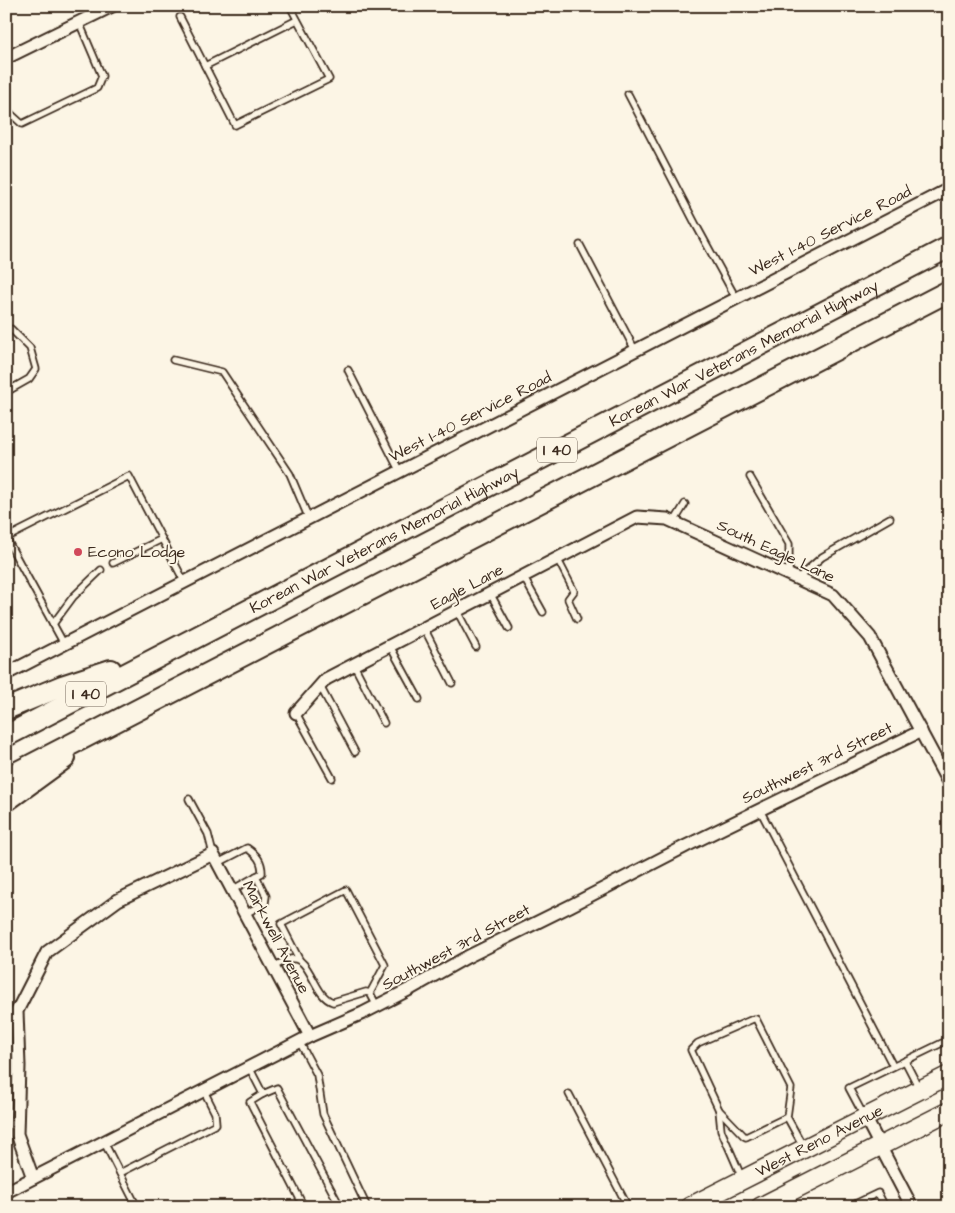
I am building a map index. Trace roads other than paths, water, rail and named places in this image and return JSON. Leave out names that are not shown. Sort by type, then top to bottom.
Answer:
[{"type":"highway","name":"Korean War Veterans Memorial Highway","points":[[6,736],[949,247]]},
{"type":"highway","name":"I 40","points":[[6,778],[949,291]]},
{"type":"highway","points":[[6,709],[62,686],[166,653]]},
{"type":"highway","points":[[6,801],[110,724]]},
{"type":"main road","name":"West Reno Avenue","points":[[689,1207],[949,1075]]},
{"type":"main road","name":"West Reno Avenue","points":[[760,1207],[949,1111]]},
{"type":"street","points":[[6,58],[112,6]]},
{"type":"street","name":"West I-40 Service Road","points":[[6,674],[949,189]]},
{"type":"street","name":"Eagle Lane","points":[[296,713],[326,679],[557,558],[637,517],[671,520]]},
{"type":"street","name":"South Eagle Lane","points":[[671,520],[833,595],[870,637],[949,784]]},
{"type":"street","name":"Southwest 3rd Street","points":[[6,1192],[299,1041],[377,1006],[467,957],[921,731]]},
{"type":"street","points":[[32,1178],[17,1134],[19,1066],[17,1011],[47,952],[118,900],[215,859]]},
{"type":"street","name":"Markwell Avenue","points":[[215,859],[310,1036]]},
{"type":"street","points":[[865,1118],[912,1207]]},
{"type":"lane","points":[[180,17],[235,125],[329,79],[290,6]]},
{"type":"lane","points":[[205,66],[297,20]]},
{"type":"lane","points":[[6,107],[22,124],[97,88],[102,76],[79,22]]},
{"type":"lane","points":[[628,94],[736,298]]},
{"type":"lane","points":[[580,245],[634,350]]},
{"type":"lane","points":[[6,331],[11,329],[30,348],[36,369],[29,379],[6,392]]},
{"type":"lane","points":[[173,360],[222,372],[290,474],[309,519]]},
{"type":"lane","points":[[348,370],[400,472]]},
{"type":"lane","points":[[64,645],[6,538],[129,476],[185,583]]},
{"type":"lane","points":[[750,477],[789,544],[793,577],[822,557],[890,518]]},
{"type":"lane","points":[[671,520],[685,504]]},
{"type":"lane","points":[[113,563],[162,539]]},
{"type":"lane","points":[[557,558],[574,592],[568,599],[577,619]]},
{"type":"lane","points":[[53,624],[72,597],[101,570]]},
{"type":"lane","points":[[523,576],[543,612]]},
{"type":"lane","points":[[490,593],[509,628]]},
{"type":"lane","points":[[456,611],[476,647]]},
{"type":"lane","points":[[424,628],[452,683]]},
{"type":"lane","points":[[390,646],[419,699]]},
{"type":"lane","points":[[354,665],[384,723]]},
{"type":"lane","points":[[320,686],[355,752]]},
{"type":"lane","points":[[296,713],[332,778]]},
{"type":"lane","points":[[189,799],[208,834],[215,859],[247,848],[255,854],[262,865],[262,873],[232,890]]},
{"type":"lane","points":[[760,810],[893,1066]]},
{"type":"lane","points":[[245,914],[265,903],[266,896],[256,876]]},
{"type":"lane","points":[[300,960],[281,924],[346,890],[385,965],[370,993]]},
{"type":"lane","points":[[273,967],[288,959],[300,960],[305,964],[322,995],[333,1002],[357,994],[370,993]]},
{"type":"lane","points":[[370,993],[377,1006]]},
{"type":"lane","points":[[743,1180],[721,1130],[719,1110],[692,1050],[698,1043],[756,1019],[791,1088],[787,1117],[804,1148]]},
{"type":"lane","points":[[299,1041],[317,1075],[323,1114],[367,1207]]},
{"type":"lane","points":[[865,1118],[849,1088],[942,1043]]},
{"type":"lane","points":[[905,1061],[920,1090]]},
{"type":"lane","points":[[249,1067],[263,1094]]},
{"type":"lane","points":[[304,1207],[250,1102],[277,1088],[340,1206]]},
{"type":"lane","points":[[120,1173],[216,1124],[215,1113],[204,1090]]},
{"type":"lane","points":[[569,1094],[628,1207]]},
{"type":"lane","points":[[719,1110],[746,1137],[787,1117]]},
{"type":"lane","points":[[104,1142],[137,1207]]},
{"type":"lane","points":[[857,1203],[878,1194],[885,1207]]},
{"type":"lane","points":[[254,1207],[260,1204],[268,1205],[269,1207]]},
{"type":"place","name":"Econo Lodge","points":[[78,552]]}]
